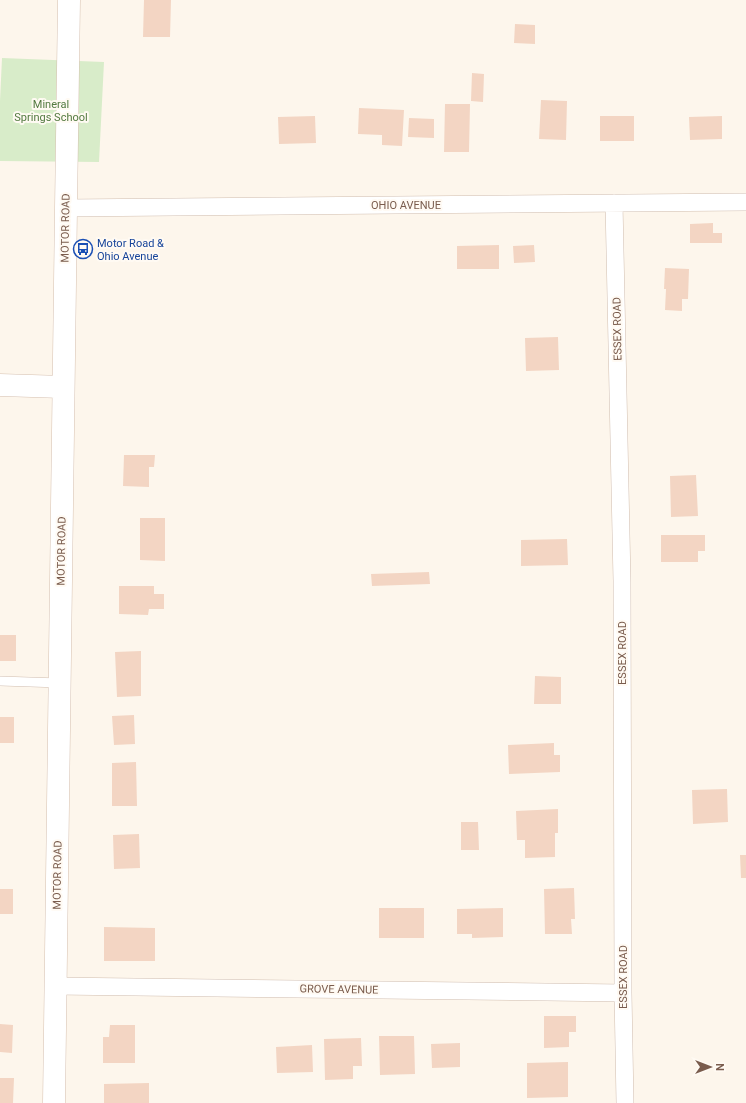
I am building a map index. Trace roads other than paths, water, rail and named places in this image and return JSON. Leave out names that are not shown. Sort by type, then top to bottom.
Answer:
[{"type":"street","name":"MOTOR ROAD","points":[[54,1103],[69,0]]},
{"type":"street","name":"OHIO AVENUE","points":[[66,208],[746,202]]},
{"type":"street","name":"ESSEX ROAD","points":[[614,203],[622,581],[623,993],[625,1103]]},
{"type":"street","points":[[0,385],[63,387]]},
{"type":"street","name":"GROVE AVENUE","points":[[55,986],[623,993]]},
{"type":"lane","points":[[0,681],[60,683]]},
{"type":"place","name":"Motor Road & Ohio Avenue","points":[[83,249]]},
{"type":"park label","name":"Mineral Springs School","points":[[51,110]]}]
